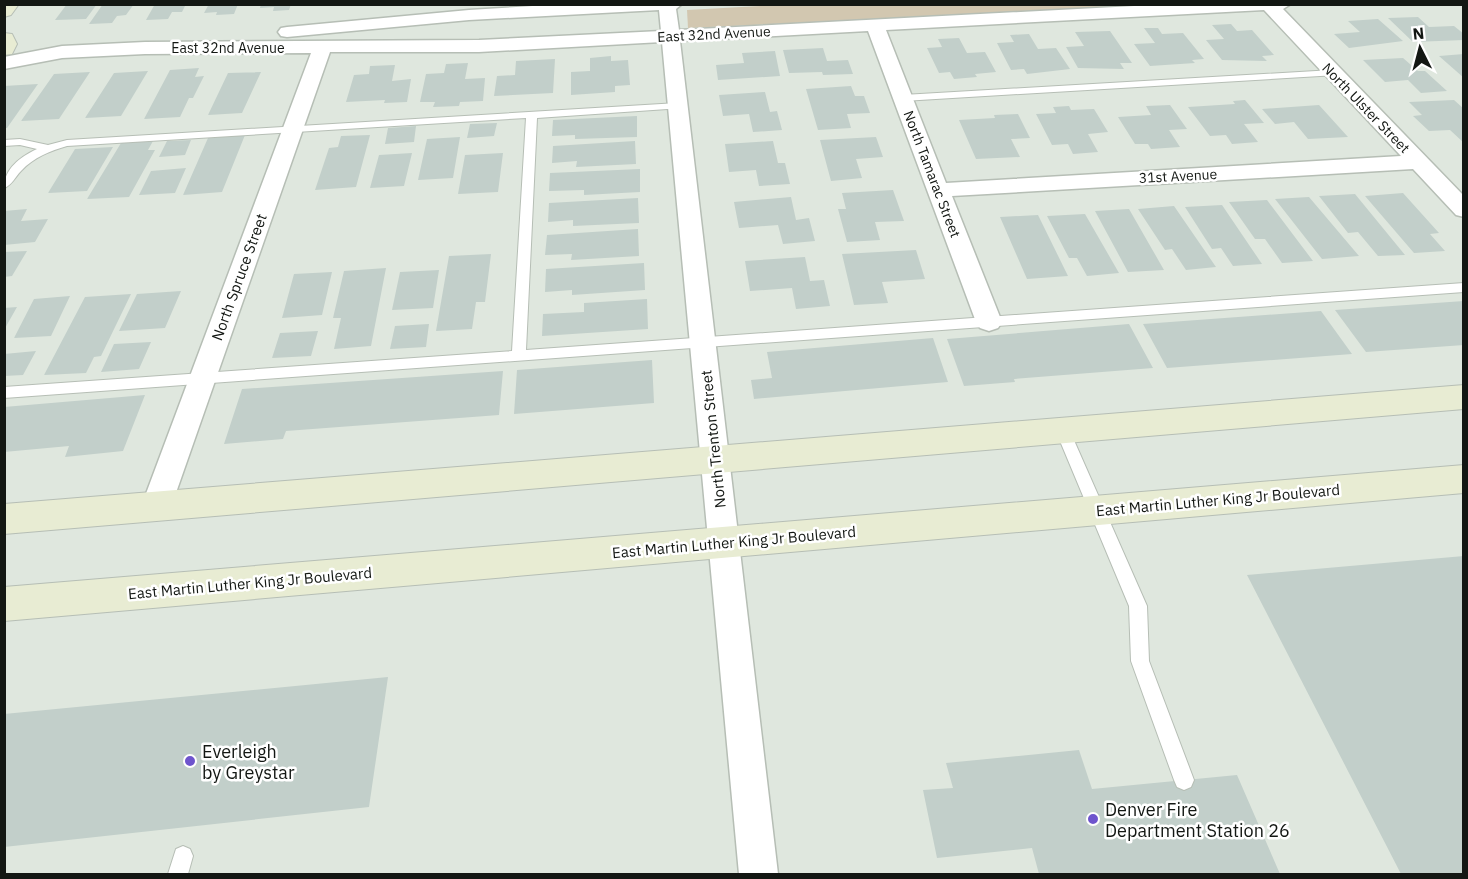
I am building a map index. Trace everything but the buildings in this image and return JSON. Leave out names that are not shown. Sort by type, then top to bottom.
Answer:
[{"type":"main road","points":[[4,11],[9,4]]},
{"type":"main road","points":[[4,519],[1464,397]]},
{"type":"main road","name":"East Martin Luther King Jr Boulevard","points":[[4,604],[1464,479]]},
{"type":"street","name":"North Spruce Street","points":[[156,507],[338,4]]},
{"type":"street","name":"East 32nd Avenue","points":[[326,38],[457,16],[674,4]]},
{"type":"street","name":"East 32nd Avenue","points":[[5,49],[62,52],[326,38],[479,46],[1282,4]]},
{"type":"street","name":"North Trenton Street","points":[[667,5],[758,874]]},
{"type":"street","name":"North Ulster Street","points":[[1269,5],[1464,210]]},
{"type":"street","name":"North Tamarac Street","points":[[875,26],[989,322]]},
{"type":"street","name":"31st Avenue","points":[[939,190],[1418,162]]},
{"type":"lane","points":[[903,98],[1333,73]]},
{"type":"lane","points":[[4,185],[28,157],[47,148],[67,143],[678,106]]},
{"type":"lane","points":[[519,356],[532,115]]},
{"type":"lane","points":[[4,143],[20,142],[47,148]]},
{"type":"lane","points":[[4,393],[1464,287]]},
{"type":"lane","points":[[1062,429],[1138,606],[1140,661],[1184,780]]},
{"type":"shaded area","points":[[795,4],[1184,5],[688,28],[687,10]]},
{"type":"place","name":"Everleigh by Greystar","points":[[190,761]]},
{"type":"place","name":"Denver Fire Department Station 26","points":[[1093,819]]}]
